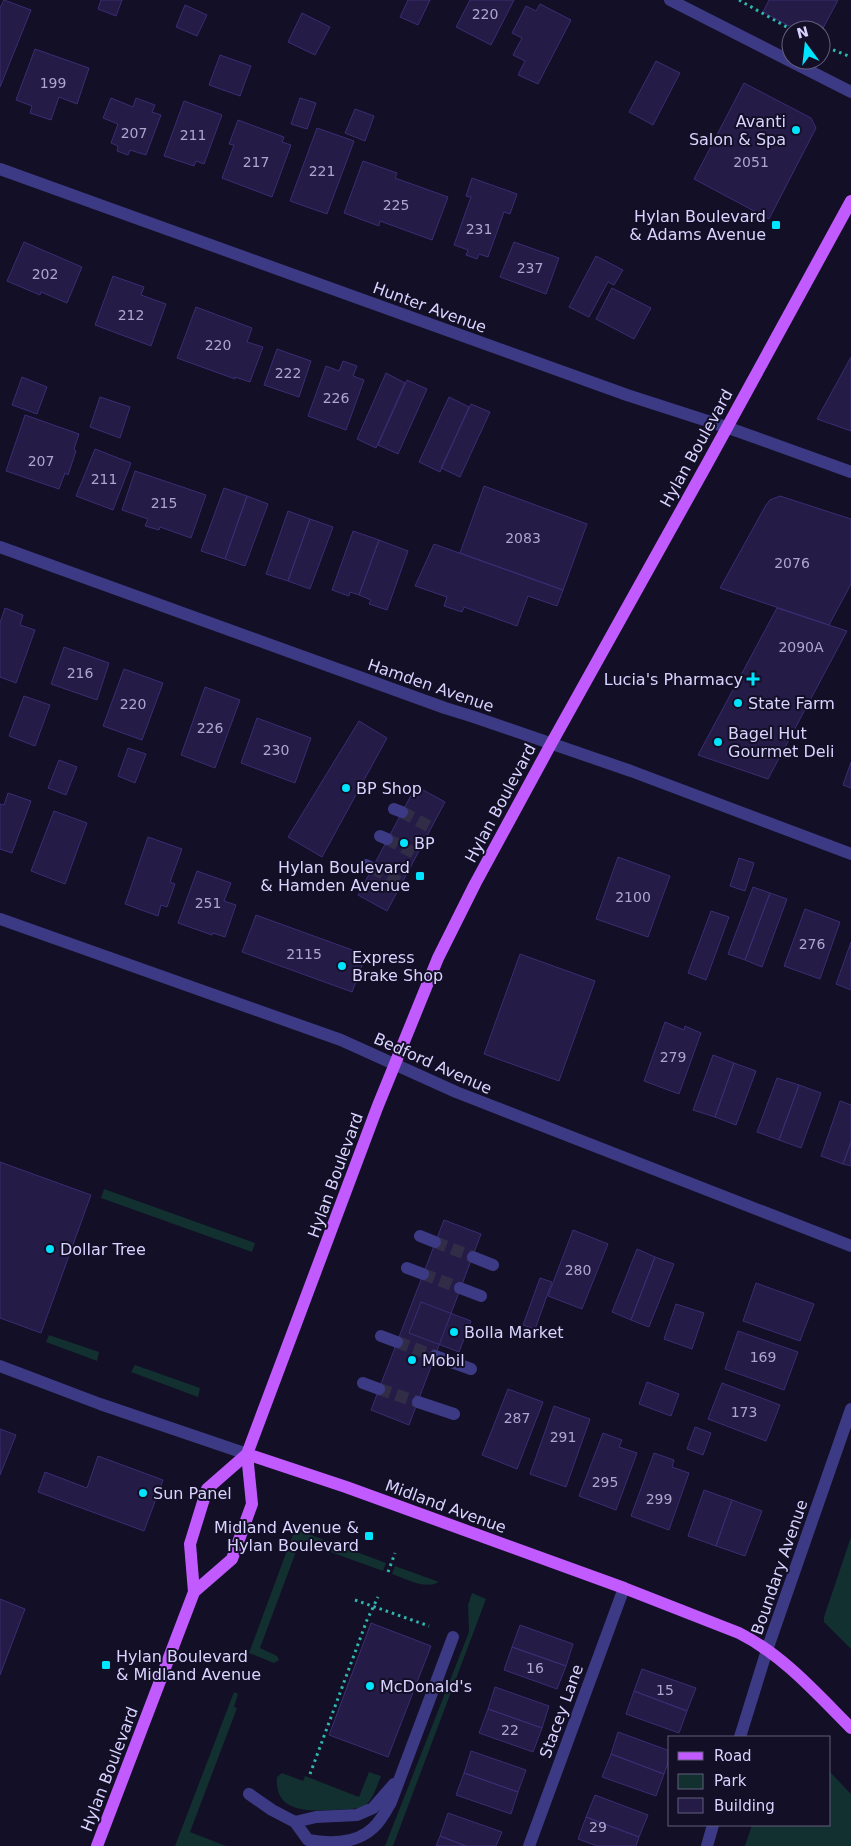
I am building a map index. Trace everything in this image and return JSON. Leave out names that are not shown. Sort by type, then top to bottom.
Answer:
[{"type":"main road","name":"Hylan Boulevard","points":[[194,1592],[232,1559],[252,1504],[247,1454],[395,1065],[438,958],[475,884],[551,744],[851,201]]},
{"type":"main road","name":"Hylan Boulevard","points":[[97,1846],[194,1592],[190,1544],[207,1489],[247,1454]]},
{"type":"main road","name":"Midland Avenue","points":[[247,1454],[318,1477],[624,1588],[739,1633],[767,1650],[801,1679],[851,1728]]},
{"type":"street","points":[[670,0],[851,92]]},
{"type":"street","name":"Hunter Avenue","points":[[0,169],[619,392],[726,427],[851,472]]},
{"type":"street","name":"Hamden Avenue","points":[[0,547],[445,708],[631,771],[851,854]]},
{"type":"street","name":"Bedford Avenue","points":[[0,919],[340,1040],[491,1106],[851,1246]]},
{"type":"street","points":[[420,1236],[436,1242]]},
{"type":"street","points":[[473,1257],[493,1265]]},
{"type":"street","points":[[407,1268],[423,1274]]},
{"type":"street","points":[[460,1288],[481,1296]]},
{"type":"street","points":[[381,1336],[397,1342]]},
{"type":"street","points":[[435,1356],[471,1369]]},
{"type":"street","name":"Midland Avenue","points":[[0,1366],[100,1404],[247,1454]]},
{"type":"street","points":[[363,1383],[379,1389]]},
{"type":"street","points":[[418,1402],[454,1414]]},
{"type":"street","name":"Boundary Avenue","points":[[740,1736],[767,1650],[851,1409]]},
{"type":"street","name":"Stacey Lane","points":[[529,1846],[624,1588]]},
{"type":"street","points":[[249,1794],[272,1810],[295,1822],[308,1840],[325,1843],[345,1841],[372,1830],[381,1820],[391,1802],[453,1637]]},
{"type":"street","points":[[295,1822],[316,1817],[357,1815],[373,1808],[388,1792],[403,1770]]},
{"type":"street","points":[[707,1846],[713,1826]]},
{"type":"path","points":[[740,0],[781,24]]},
{"type":"path","points":[[831,50],[851,57]]},
{"type":"path","points":[[388,1572],[395,1553]]},
{"type":"path","points":[[310,1774],[378,1597]]},
{"type":"path","points":[[355,1600],[429,1626]]},
{"type":"green space","points":[[104,1189],[255,1243],[252,1252],[101,1198]]},
{"type":"green space","points":[[49,1335],[99,1352],[97,1361],[46,1342]]},
{"type":"green space","points":[[135,1365],[200,1388],[198,1397],[131,1372]]},
{"type":"green space","points":[[295,1529],[386,1563],[383,1571],[300,1541],[260,1648],[277,1656],[279,1660],[274,1663],[249,1653]]},
{"type":"green space","points":[[851,1537],[851,1649],[824,1622],[824,1617]]},
{"type":"green space","points":[[395,1566],[439,1582],[428,1585],[410,1581],[392,1574]]},
{"type":"green space","points":[[472,1593],[486,1599],[393,1846],[385,1846],[469,1632],[468,1605]]},
{"type":"green space","points":[[234,1692],[238,1694],[234,1707],[237,1708],[190,1832],[226,1846],[175,1846]]},
{"type":"green space","points":[[369,1772],[381,1776],[367,1804],[357,1808],[314,1810],[295,1807],[287,1804],[281,1797],[278,1789],[277,1777],[282,1773],[303,1781],[305,1776],[359,1797]]},
{"type":"green space","points":[[831,1773],[851,1794],[851,1846],[745,1846],[752,1826],[831,1826]]},
{"type":"building","points":[[4,0],[31,10],[0,87],[0,8]]},
{"type":"building","points":[[101,0],[122,0],[116,16],[98,9]]},
{"type":"building","points":[[408,0],[430,0],[418,25],[400,17]]},
{"type":"building","points":[[470,0],[514,0],[491,45],[456,27]]},
{"type":"building","points":[[769,0],[838,0],[827,20],[781,20],[781,22],[763,12]]},
{"type":"building","points":[[540,4],[571,20],[538,84],[518,75],[525,61],[513,55],[522,38],[512,33],[526,6],[536,11]]},
{"type":"building","points":[[185,5],[207,15],[197,36],[176,27]]},
{"type":"building","points":[[302,13],[330,27],[315,55],[288,42]]},
{"type":"building","points":[[35,49],[89,68],[77,104],[59,97],[51,120],[30,113],[32,106],[16,100]]},
{"type":"building","points":[[220,55],[251,66],[240,96],[209,85]]},
{"type":"building","points":[[656,61],[680,73],[653,125],[629,112]]},
{"type":"building","points":[[744,83],[811,118],[816,128],[769,219],[694,179]]},
{"type":"building","points":[[111,98],[133,107],[136,98],[155,105],[152,112],[161,115],[146,155],[130,150],[128,155],[117,151],[118,146],[111,143],[118,124],[103,118]]},
{"type":"building","points":[[300,98],[316,103],[307,129],[291,124]]},
{"type":"building","points":[[184,101],[222,115],[204,164],[196,161],[194,166],[164,156]]},
{"type":"building","points":[[355,109],[374,116],[365,141],[345,133]]},
{"type":"building","points":[[238,120],[284,137],[282,142],[291,145],[272,197],[222,178],[234,145],[229,144]]},
{"type":"building","points":[[317,128],[354,141],[327,214],[290,201]]},
{"type":"building","points":[[363,161],[397,173],[395,178],[448,197],[432,240],[380,221],[379,226],[344,213]]},
{"type":"building","points":[[472,178],[517,194],[510,214],[504,212],[488,257],[479,254],[477,259],[466,255],[468,250],[454,245],[471,197],[466,196]]},
{"type":"building","points":[[24,242],[82,267],[67,303],[41,292],[40,295],[7,281]]},
{"type":"building","points":[[514,242],[559,258],[546,294],[500,277]]},
{"type":"building","points":[[596,256],[623,270],[614,285],[608,282],[589,317],[569,307]]},
{"type":"building","points":[[113,276],[144,287],[141,295],[166,304],[151,346],[95,325]]},
{"type":"building","points":[[612,288],[651,308],[634,339],[596,319]]},
{"type":"building","points":[[196,307],[252,328],[247,342],[263,347],[250,382],[235,377],[235,379],[177,358]]},
{"type":"building","points":[[277,349],[311,361],[299,397],[264,385]]},
{"type":"building","points":[[851,357],[851,431],[817,419]]},
{"type":"building","points":[[343,361],[357,366],[353,376],[364,380],[346,430],[308,416],[326,366],[339,371]]},
{"type":"building","points":[[386,373],[405,383],[376,448],[357,439]]},
{"type":"building","points":[[22,377],[47,387],[37,414],[12,405]]},
{"type":"building","points":[[407,380],[427,389],[398,454],[378,445]]},
{"type":"building","points":[[100,397],[130,407],[120,438],[90,427]]},
{"type":"building","points":[[449,397],[469,407],[440,472],[419,462]]},
{"type":"building","points":[[471,404],[490,412],[460,477],[441,468]]},
{"type":"building","points":[[25,415],[79,434],[74,449],[76,451],[68,475],[65,473],[59,489],[6,471]]},
{"type":"building","points":[[95,449],[131,463],[113,510],[76,496]]},
{"type":"building","points":[[135,471],[206,495],[191,538],[160,527],[159,530],[145,526],[148,519],[122,510]]},
{"type":"building","points":[[484,486],[587,524],[563,590],[460,553]]},
{"type":"building","points":[[224,488],[247,496],[225,559],[201,551]]},
{"type":"building","points":[[247,496],[268,504],[245,566],[225,559]]},
{"type":"building","points":[[780,496],[851,519],[851,584],[829,625],[720,588],[766,505],[770,500]]},
{"type":"building","points":[[288,511],[310,519],[288,581],[266,574]]},
{"type":"building","points":[[310,519],[333,527],[310,589],[288,581]]},
{"type":"building","points":[[353,531],[379,540],[359,595],[350,592],[349,596],[332,590]]},
{"type":"building","points":[[379,540],[408,551],[387,610],[369,604],[371,600],[359,595]]},
{"type":"building","points":[[434,544],[563,590],[557,606],[528,596],[517,626],[464,607],[462,612],[444,606],[447,597],[415,586]]},
{"type":"building","points":[[5,608],[23,615],[20,625],[35,630],[16,683],[0,677],[0,623]]},
{"type":"building","points":[[777,608],[847,631],[768,779],[698,755]]},
{"type":"building","points":[[64,647],[109,663],[97,700],[51,684]]},
{"type":"building","points":[[124,669],[163,683],[142,740],[103,726]]},
{"type":"building","points":[[205,687],[240,700],[215,768],[181,755]]},
{"type":"building","points":[[24,696],[50,705],[35,746],[9,736]]},
{"type":"building","points":[[257,718],[311,738],[295,783],[241,763]]},
{"type":"building","points":[[359,721],[387,738],[322,857],[288,837]]},
{"type":"building","points":[[128,748],[146,754],[135,783],[118,776]]},
{"type":"building","points":[[59,760],[77,767],[66,795],[48,788]]},
{"type":"building","points":[[851,762],[851,788],[843,785]]},
{"type":"building","points":[[416,786],[445,802],[387,911],[358,895]]},
{"type":"building","points":[[8,793],[31,801],[12,853],[0,849],[0,804],[4,805]]},
{"type":"building","points":[[54,811],[87,823],[65,884],[31,871]]},
{"type":"building","points":[[148,837],[182,849],[170,882],[175,884],[167,907],[161,905],[158,916],[125,904]]},
{"type":"building","points":[[618,857],[670,876],[648,937],[596,919]]},
{"type":"building","points":[[739,858],[754,863],[745,891],[730,886]]},
{"type":"building","points":[[197,871],[231,883],[224,901],[236,905],[225,937],[213,933],[212,935],[178,923]]},
{"type":"building","points":[[753,887],[770,893],[745,960],[728,954]]},
{"type":"building","points":[[770,893],[787,899],[762,967],[745,960]]},
{"type":"building","points":[[805,909],[840,922],[820,979],[784,966]]},
{"type":"building","points":[[711,911],[729,917],[706,980],[688,973]]},
{"type":"building","points":[[256,915],[366,955],[352,992],[242,952]]},
{"type":"building","points":[[851,942],[851,990],[836,984]]},
{"type":"building","points":[[520,954],[595,981],[559,1081],[484,1054]]},
{"type":"building","points":[[665,1022],[684,1030],[685,1026],[701,1033],[679,1094],[644,1081]]},
{"type":"building","points":[[713,1055],[734,1063],[715,1117],[693,1110]]},
{"type":"building","points":[[734,1063],[756,1071],[736,1125],[715,1117]]},
{"type":"building","points":[[777,1078],[799,1085],[779,1140],[757,1132]]},
{"type":"building","points":[[799,1085],[821,1093],[801,1148],[779,1140]]},
{"type":"building","points":[[840,1101],[851,1105],[851,1142],[843,1164],[821,1156]]},
{"type":"building","points":[[851,1142],[851,1166],[843,1164]]},
{"type":"building","points":[[0,1162],[91,1195],[41,1333],[0,1318]]},
{"type":"building","points":[[444,1220],[481,1234],[409,1425],[371,1410]]},
{"type":"building","points":[[573,1230],[608,1244],[582,1309],[548,1296]]},
{"type":"building","points":[[637,1249],[655,1257],[631,1320],[612,1312]]},
{"type":"building","points":[[655,1257],[674,1264],[649,1327],[631,1320]]},
{"type":"building","points":[[540,1278],[552,1282],[535,1329],[523,1325]]},
{"type":"building","points":[[756,1283],[814,1304],[800,1341],[743,1321]]},
{"type":"building","points":[[421,1302],[471,1321],[459,1352],[409,1333]]},
{"type":"building","points":[[676,1304],[704,1313],[692,1349],[664,1339]]},
{"type":"building","points":[[738,1331],[798,1352],[784,1390],[725,1369]]},
{"type":"building","points":[[647,1382],[679,1394],[671,1416],[639,1404]]},
{"type":"building","points":[[722,1383],[780,1405],[766,1441],[708,1419]]},
{"type":"building","points":[[508,1389],[543,1402],[517,1469],[482,1455]]},
{"type":"building","points":[[554,1406],[590,1419],[566,1487],[530,1474]]},
{"type":"building","points":[[695,1427],[711,1433],[703,1455],[687,1449]]},
{"type":"building","points":[[0,1429],[16,1435],[0,1475]]},
{"type":"building","points":[[603,1433],[622,1440],[619,1447],[637,1453],[616,1510],[579,1496]]},
{"type":"building","points":[[654,1453],[674,1460],[672,1467],[689,1473],[669,1530],[631,1516]]},
{"type":"building","points":[[98,1456],[163,1480],[144,1531],[38,1492],[45,1472],[87,1488]]},
{"type":"building","points":[[704,1490],[732,1500],[716,1546],[688,1536]]},
{"type":"building","points":[[732,1500],[762,1511],[745,1556],[716,1546]]},
{"type":"building","points":[[0,1599],[25,1609],[0,1675]]},
{"type":"building","points":[[371,1623],[431,1646],[388,1757],[329,1735]]},
{"type":"building","points":[[520,1625],[573,1644],[566,1666],[512,1647]]},
{"type":"building","points":[[512,1647],[566,1666],[557,1689],[504,1670]]},
{"type":"building","points":[[642,1669],[696,1688],[687,1711],[634,1691]]},
{"type":"building","points":[[495,1687],[549,1706],[542,1728],[488,1709]]},
{"type":"building","points":[[634,1691],[687,1711],[679,1733],[626,1714]]},
{"type":"building","points":[[488,1709],[542,1728],[533,1752],[479,1733]]},
{"type":"building","points":[[618,1732],[668,1750],[668,1763],[664,1774],[611,1754]]},
{"type":"building","points":[[471,1751],[526,1770],[518,1792],[464,1773]]},
{"type":"building","points":[[611,1754],[664,1774],[656,1796],[602,1777]]},
{"type":"building","points":[[464,1773],[518,1792],[511,1814],[456,1795]]},
{"type":"building","points":[[595,1795],[648,1815],[639,1837],[586,1817]]},
{"type":"building","points":[[448,1813],[502,1832],[496,1846],[466,1846],[440,1836]]},
{"type":"building","points":[[586,1817],[639,1837],[636,1846],[597,1846],[578,1839]]},
{"type":"building","points":[[440,1836],[466,1846],[436,1846]]},
{"type":"tunnel","points":[[402,812],[432,828]]},
{"type":"tunnel","points":[[387,839],[418,855]]},
{"type":"tunnel","points":[[372,868],[403,884]]},
{"type":"tunnel","points":[[435,1242],[473,1257]]},
{"type":"tunnel","points":[[423,1274],[460,1288]]},
{"type":"tunnel","points":[[397,1342],[435,1356]]},
{"type":"tunnel","points":[[379,1389],[418,1402]]},
{"type":"place","name":"Avanti Salon & Spa","points":[[796,130]]},
{"type":"place","name":"Hylan Boulevard & Adams Avenue","points":[[776,225]]},
{"type":"place","name":"Lucia's Pharmacy","points":[[753,679]]},
{"type":"place","name":"State Farm","points":[[738,703]]},
{"type":"place","name":"Bagel Hut Gourmet Deli","points":[[718,742]]},
{"type":"place","name":"BP Shop","points":[[346,788]]},
{"type":"place","name":"BP","points":[[404,843]]},
{"type":"place","name":"Hylan Boulevard & Hamden Avenue","points":[[420,876]]},
{"type":"place","name":"Express Brake Shop","points":[[342,966]]},
{"type":"place","name":"Dollar Tree","points":[[50,1249]]},
{"type":"place","name":"Bolla Market","points":[[454,1332]]},
{"type":"place","name":"Mobil","points":[[412,1360]]},
{"type":"place","name":"Sun Panel","points":[[143,1493]]},
{"type":"place","name":"Midland Avenue & Hylan Boulevard","points":[[369,1536]]},
{"type":"place","name":"Hylan Boulevard & Midland Avenue","points":[[106,1665]]},
{"type":"place","name":"McDonald's","points":[[370,1686]]}]
